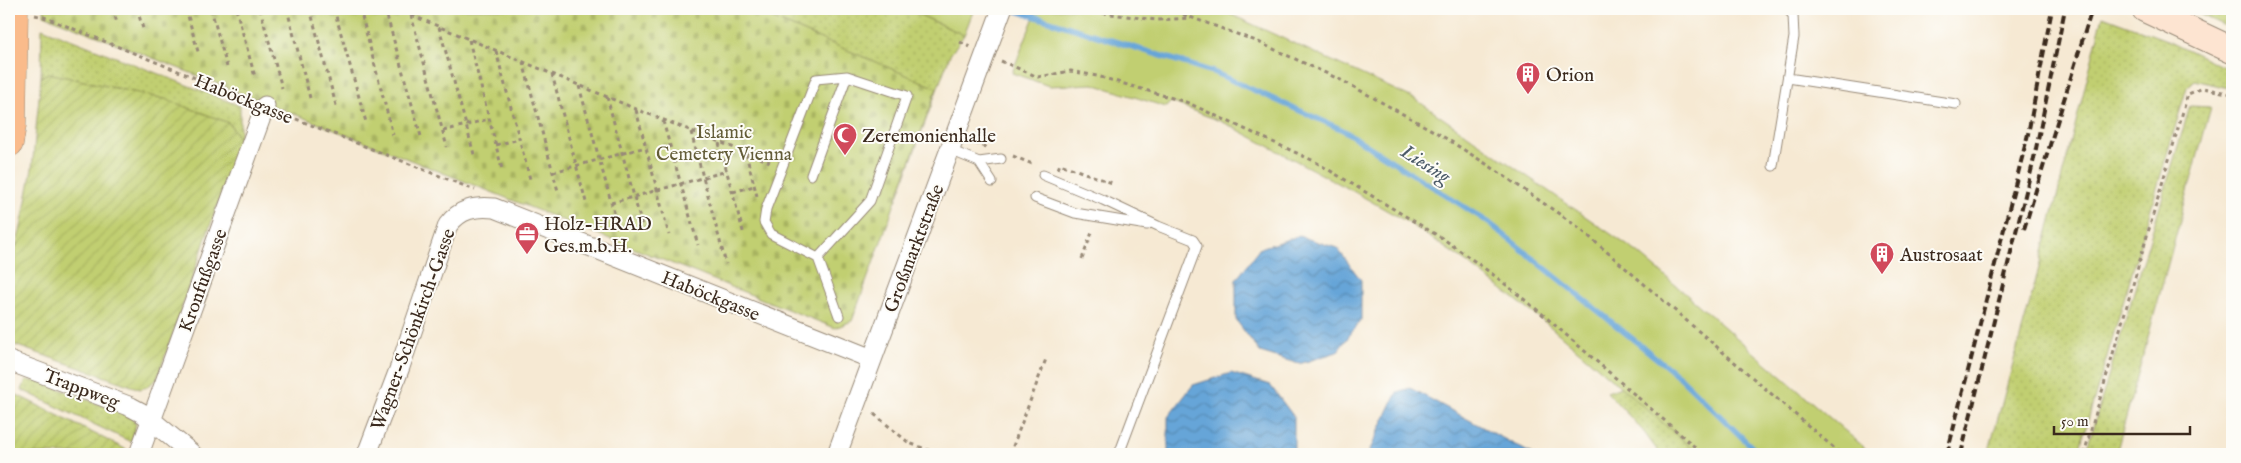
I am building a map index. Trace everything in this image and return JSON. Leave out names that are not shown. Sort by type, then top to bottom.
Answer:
[{"type":"main road","points":[[2145,9],[2232,50]]},
{"type":"main road","points":[[9,143],[12,125],[14,10]]},
{"type":"street","name":"Großmarktstraße","points":[[837,454],[1002,9]]},
{"type":"street","name":"Kronfußgasse","points":[[140,454],[153,421],[161,390],[265,106]]},
{"type":"street","name":"Wagner-Schönkirch-Gasse","points":[[368,454],[400,367],[448,225],[462,211],[483,207],[494,208]]},
{"type":"street","name":"Haböckgasse","points":[[494,208],[872,359]]},
{"type":"street","name":"Trappweg","points":[[9,361],[112,398],[142,413],[192,454]]},
{"type":"lane","points":[[1773,166],[1794,37],[1793,15],[1787,9]]},
{"type":"lane","points":[[811,176],[847,76]]},
{"type":"lane","points":[[818,258],[870,201],[908,96],[847,76],[816,79],[766,209],[764,222],[771,234],[818,258],[839,316]]},
{"type":"lane","points":[[1788,78],[1956,104]]},
{"type":"lane","points":[[950,150],[979,162],[1001,159]]},
{"type":"lane","points":[[979,162],[992,182]]},
{"type":"lane","points":[[1043,175],[1193,240],[1197,246],[1197,251],[1119,454]]},
{"type":"lane","points":[[1035,198],[1075,212],[1158,226]]},
{"type":"path","points":[[113,9],[117,23]]},
{"type":"path","points":[[137,9],[144,32]]},
{"type":"path","points":[[186,9],[199,55]]},
{"type":"path","points":[[211,9],[227,67]]},
{"type":"path","points":[[236,9],[255,76]]},
{"type":"path","points":[[260,9],[282,88]]},
{"type":"path","points":[[287,9],[310,98]]},
{"type":"path","points":[[310,9],[337,109]]},
{"type":"path","points":[[334,9],[366,122]]},
{"type":"path","points":[[360,9],[394,135]]},
{"type":"path","points":[[385,9],[422,140]]},
{"type":"path","points":[[397,9],[636,109],[782,166]]},
{"type":"path","points":[[1071,9],[1157,20],[1194,18]]},
{"type":"path","points":[[1168,9],[1256,41],[1342,81],[1439,134],[1498,172],[1578,227],[1841,454]]},
{"type":"path","name":"Haböckgasse","points":[[14,10],[44,17],[478,191]]},
{"type":"path","points":[[411,15],[447,147]]},
{"type":"path","points":[[438,26],[475,158]]},
{"type":"path","points":[[469,39],[502,168]]},
{"type":"path","points":[[988,48],[1038,76],[1071,71],[1097,76],[1186,102],[1314,161],[1446,240],[1494,276],[1541,313],[1703,454]]},
{"type":"path","points":[[496,51],[530,179]]},
{"type":"path","points":[[522,61],[558,192]]},
{"type":"path","points":[[551,74],[586,202]]},
{"type":"path","points":[[579,85],[615,216]]},
{"type":"path","points":[[2084,454],[2188,94],[2202,88],[2232,94]]},
{"type":"path","points":[[607,97],[642,226]]},
{"type":"path","points":[[636,109],[669,235]]},
{"type":"path","points":[[442,131],[489,119]]},
{"type":"path","points":[[663,120],[698,245]]},
{"type":"path","points":[[691,131],[726,264]]},
{"type":"path","points":[[496,145],[519,139]]},
{"type":"path","points":[[719,142],[744,236]]},
{"type":"path","points":[[553,172],[646,147]]},
{"type":"path","points":[[746,153],[758,203]]},
{"type":"path","points":[[611,203],[727,171]]},
{"type":"path","points":[[733,192],[754,186]]},
{"type":"path","points":[[1010,454],[1046,358]]},
{"type":"path","points":[[874,414],[910,443],[939,454]]},
{"type":"green space","name":"Islamic Cemetery Vienna","points":[[44,9],[750,9],[937,88],[852,321],[835,328],[44,15]]},
{"type":"green space","points":[[750,9],[907,9],[964,35],[950,55],[896,201],[825,41]]},
{"type":"green space","points":[[907,9],[974,9],[964,35]]},
{"type":"green space","points":[[1037,9],[1219,9],[1415,99],[1637,252],[1872,454],[1699,454],[1546,323],[1469,264],[1409,223],[1351,190],[1225,123],[1171,102],[1166,107],[1093,84],[1049,86],[1012,73]]},
{"type":"green space","points":[[2189,9],[2232,9],[2232,29],[2231,29]]},
{"type":"green space","points":[[2103,16],[2172,42],[2232,71],[2232,89],[2195,80],[2187,87],[2078,454],[1988,454],[2034,287]]},
{"type":"green space","points":[[42,28],[240,106],[240,140],[229,123],[48,74],[41,77]]},
{"type":"green space","points":[[48,73],[165,99],[229,123],[240,140],[157,379],[147,387],[140,389],[9,343],[9,275],[21,227],[32,169],[41,77]]},
{"type":"green space","points":[[2190,106],[2211,107],[2116,454],[2085,454]]},
{"type":"green space","points":[[26,380],[42,382],[132,417],[136,424],[131,442],[22,390]]},
{"type":"green space","points":[[1621,387],[1746,454],[1660,454],[1643,431],[1607,392]]},
{"type":"green space","points":[[9,391],[127,450],[126,454],[9,454]]},
{"type":"water","points":[[1299,236],[1337,248],[1361,280],[1361,320],[1337,352],[1299,364],[1260,352],[1236,320],[1236,280],[1260,248]]},
{"type":"water","points":[[1231,373],[1270,385],[1294,417],[1294,454],[1168,454],[1168,417],[1193,385]]},
{"type":"water","points":[[1410,388],[1532,454],[1368,454],[1397,392]]},
{"type":"waterway","name":"Liesing","points":[[1011,9],[1213,72],[1343,130],[1488,222],[1681,378],[1759,454]]},
{"type":"railway","points":[[1947,454],[2028,134],[2052,9]]},
{"type":"railway","points":[[1961,454],[2033,163],[2065,9]]},
{"type":"railway","points":[[2024,229],[2092,9]]},
{"type":"place","name":"Orion","points":[[1528,95]]},
{"type":"place","name":"Zeremonienhalle","points":[[845,156]]},
{"type":"place","name":"Holz-HRAD Ges.m.b.H.","points":[[527,255]]},
{"type":"place","name":"Austrosaat","points":[[1882,275]]}]
